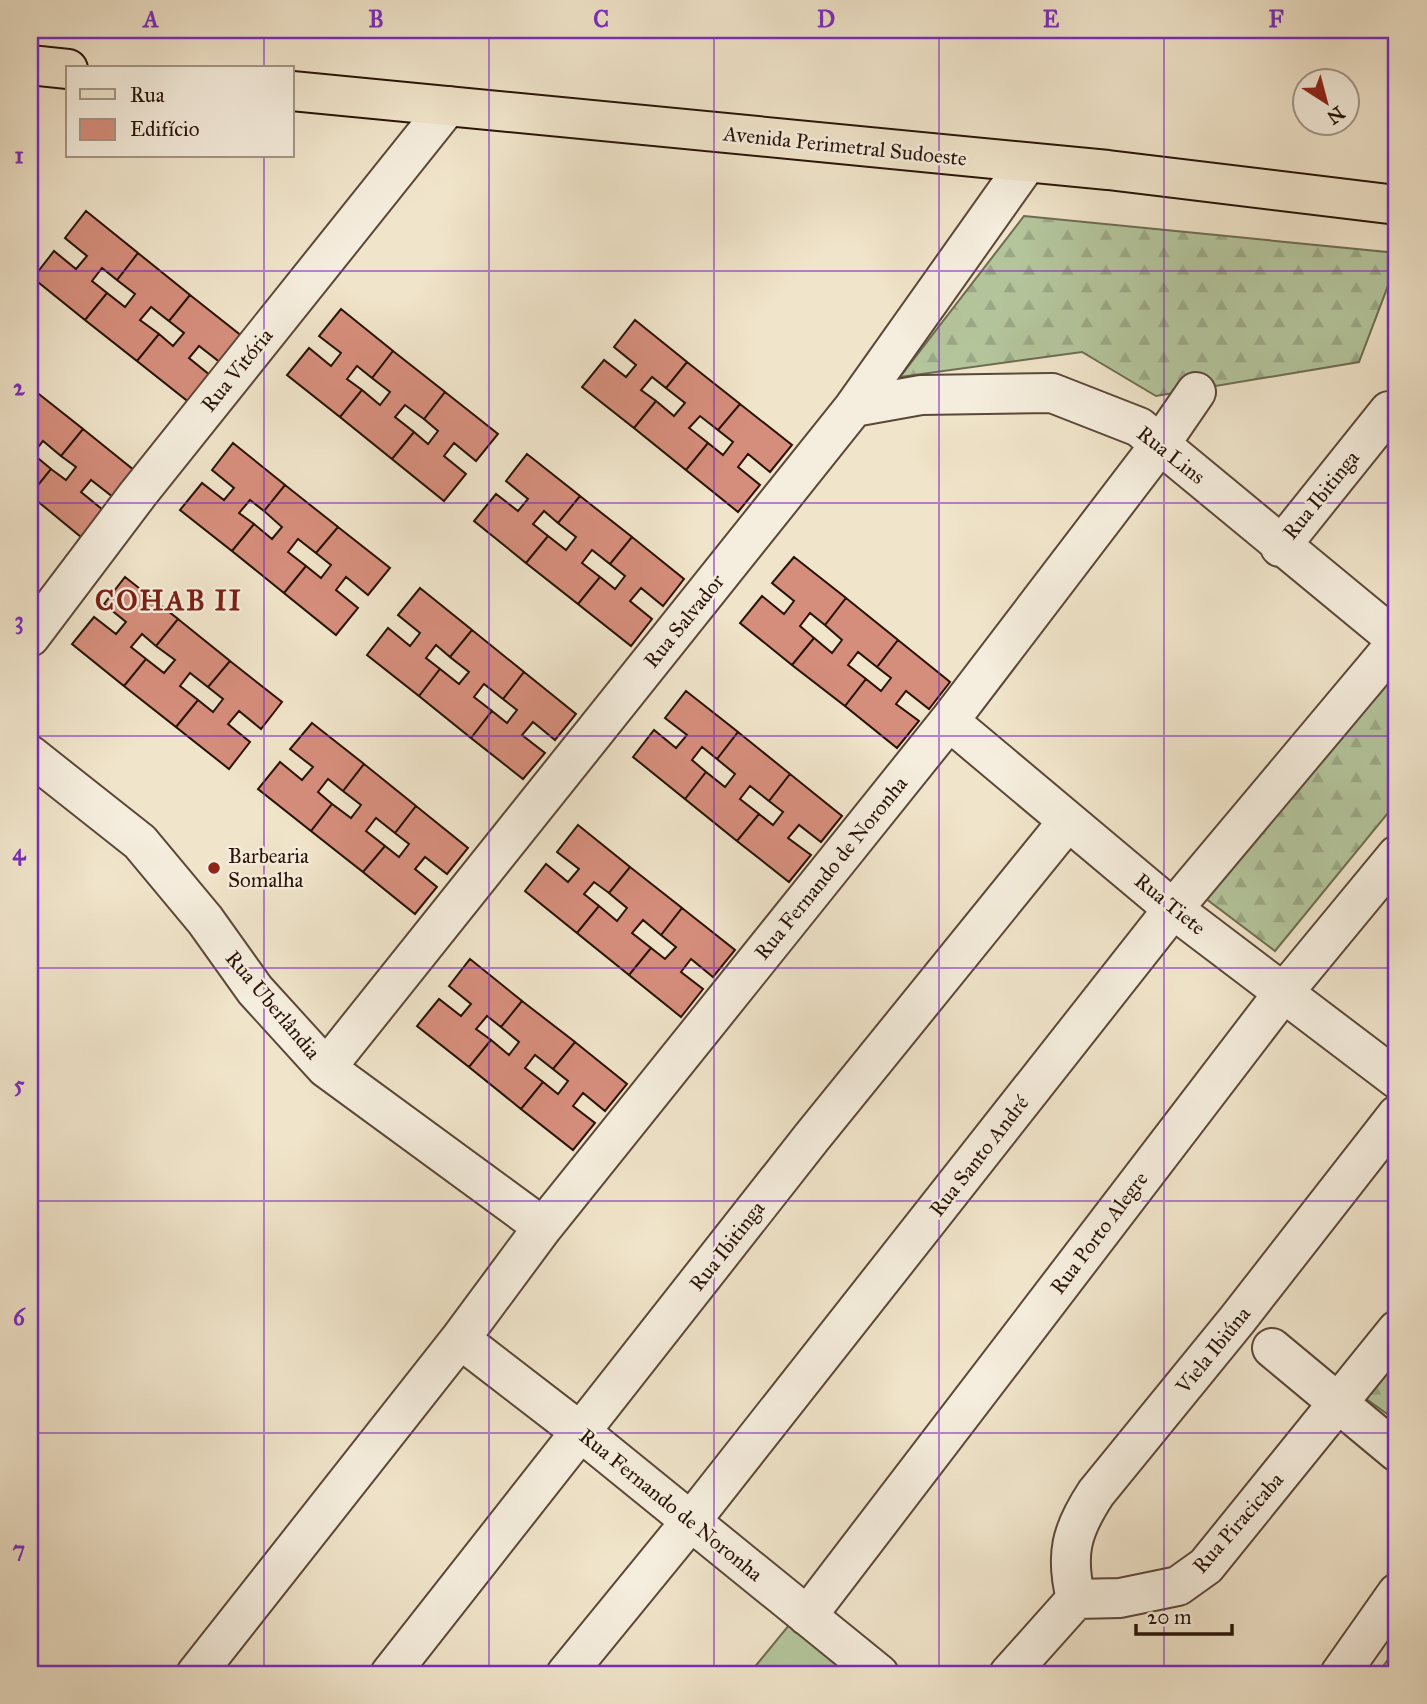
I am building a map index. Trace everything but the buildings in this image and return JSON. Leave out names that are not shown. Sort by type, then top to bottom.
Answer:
[{"type":"main road","points":[[30,65],[66,69]]},
{"type":"main road","name":"Avenida Perimetral Sudoeste","points":[[294,91],[1027,163],[1397,205]]},
{"type":"street","name":"Rua Vitória","points":[[30,637],[138,495],[448,106]]},
{"type":"street","name":"Rua Salvador","points":[[326,1068],[854,407],[1027,163]]},
{"type":"street","name":"Rua Fernando de Noronha","points":[[197,1674],[460,1339],[543,1227],[949,721],[1161,443],[1196,392]]},
{"type":"street","name":"Rua Lins","points":[[854,407],[921,395],[1052,393],[1139,427],[1280,547],[1397,641]]},
{"type":"street","name":"Rua Ibitinga","points":[[1280,547],[1389,411]]},
{"type":"street","name":"Rua Santo André","points":[[566,1674],[691,1521],[1174,909],[1397,641]]},
{"type":"street","name":"Rua Tiete","points":[[949,721],[1174,909],[1397,1080]]},
{"type":"street","name":"Rua Uberlândia","points":[[30,755],[139,842],[205,920],[255,990],[326,1068],[543,1227]]},
{"type":"street","name":"Rua Ibitinga","points":[[390,1674],[812,1137],[1069,821]]},
{"type":"street","name":"Rua Porto Alegre","points":[[807,1616],[1284,992],[1397,855]]},
{"type":"street","name":"Viela Ibiúna","points":[[1076,1599],[1069,1553],[1080,1517],[1096,1493],[1237,1320],[1397,1115]]},
{"type":"street","name":"Rua Piracicaba","points":[[1076,1599],[1120,1598],[1178,1587],[1206,1566],[1397,1330]]},
{"type":"street","name":"Rua Fernando de Noronha","points":[[460,1339],[691,1521],[807,1616],[868,1671]]},
{"type":"street","points":[[1272,1348],[1397,1452]]},
{"type":"street","points":[[1340,1674],[1397,1593]]},
{"type":"street","points":[[1009,1674],[1076,1599]]},
{"type":"green space","points":[[1024,216],[1397,253],[1397,262],[1359,362],[1156,396],[1082,352],[900,377]]},
{"type":"green space","points":[[1397,640],[1397,802],[1275,951],[1205,898]]},
{"type":"green space","points":[[1397,1359],[1397,1421],[1365,1398]]},
{"type":"green space","points":[[794,1619],[847,1674],[749,1674]]},
{"type":"green space","points":[[1397,1648],[1397,1674],[1377,1674]]},
{"type":"place","name":"Barbearia Somalha","points":[[214,868]]},
{"type":"district","name":"COHAB II","points":[[169,600]]}]
